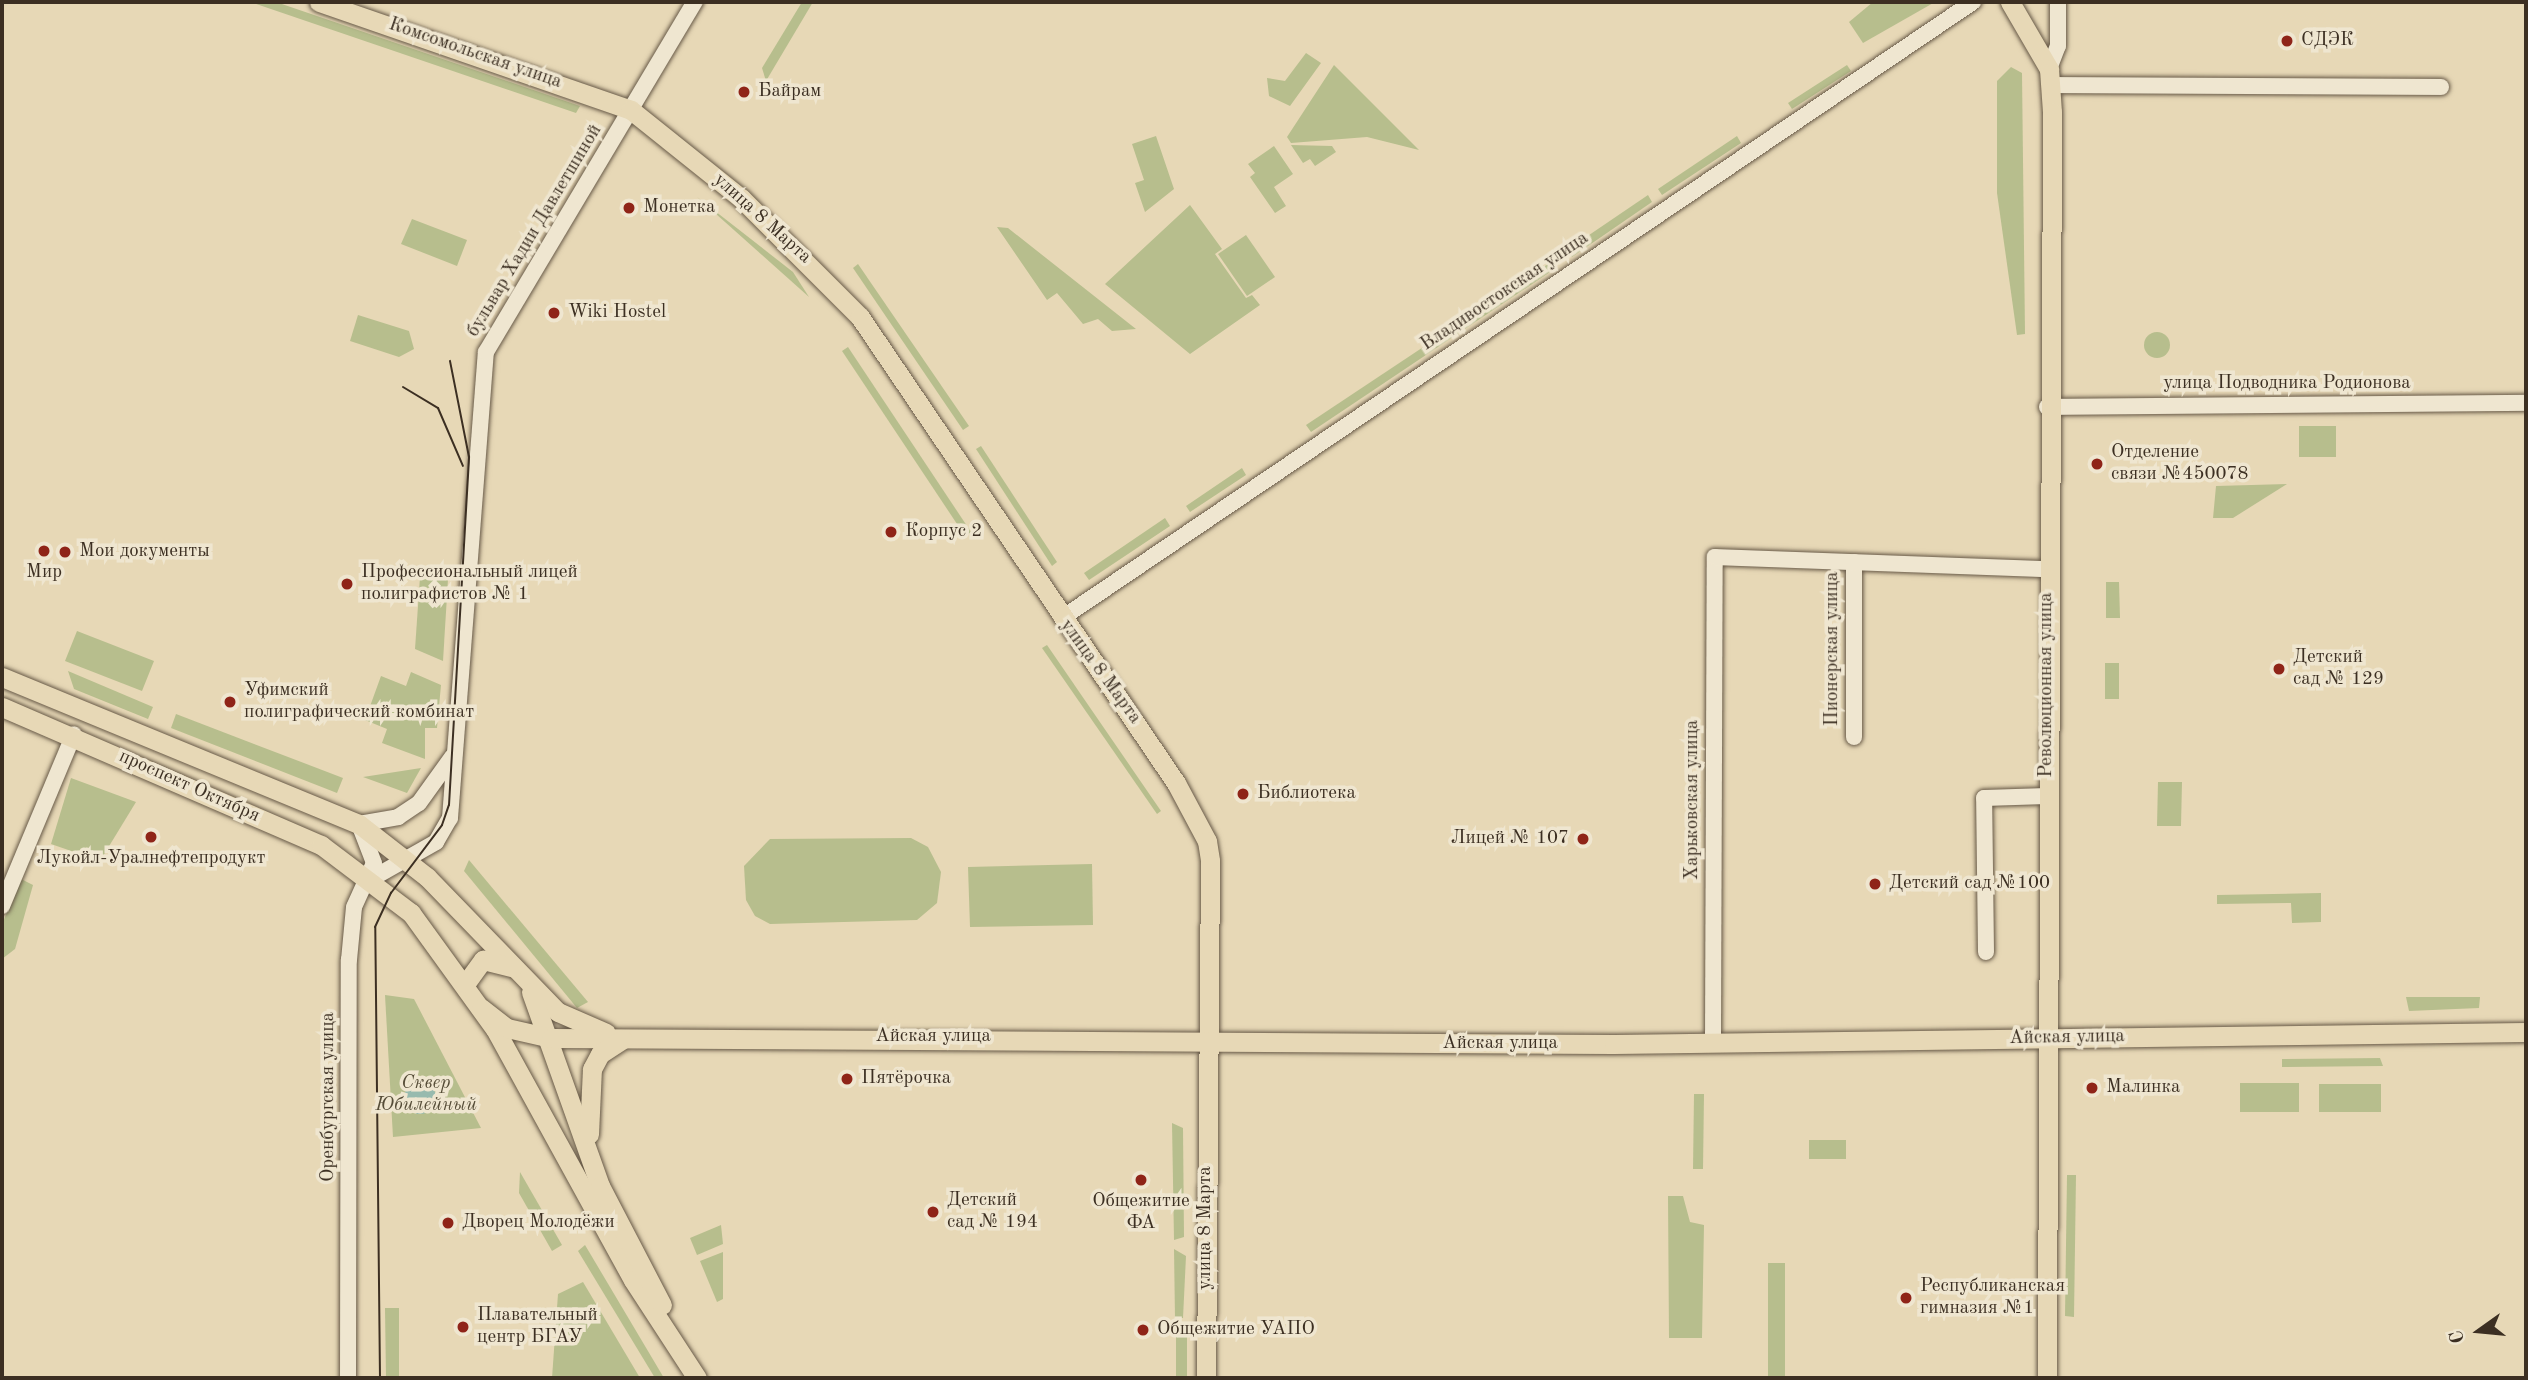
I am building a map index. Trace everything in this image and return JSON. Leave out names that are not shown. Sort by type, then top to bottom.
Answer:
[{"type":"main road","name":"Комсомольская улица","points":[[318,2],[631,110]]},
{"type":"main road","points":[[2010,2],[2050,77]]},
{"type":"main road","name":"Революционная улица","points":[[2047,1378],[2047,407],[2050,77]]},
{"type":"main road","name":"улица 8 Марта","points":[[631,110],[741,198],[839,292],[1146,736],[1208,841],[1206,1378]]},
{"type":"main road","name":"проспект Октября","points":[[2,677],[359,824],[406,859],[521,976]]},
{"type":"main road","name":"проспект Октября","points":[[2,707],[74,734],[215,800],[321,845],[371,878],[411,913],[466,983],[633,1280],[699,1378]]},
{"type":"main road","points":[[215,800],[228,769]]},
{"type":"main road","points":[[466,983],[483,960],[500,960],[572,1020],[624,1039]]},
{"type":"main road","points":[[521,976],[551,1038],[590,1160],[699,1378]]},
{"type":"main road","name":"Айская улица","points":[[481,1009],[507,1028],[551,1038],[624,1039],[1207,1038],[1324,1045],[1713,1043],[2526,1031]]},
{"type":"main road","points":[[590,1160],[592,1069],[600,1054],[624,1039]]},
{"type":"street","name":"бульвар Хадии Давлетшиной","points":[[371,878],[406,859],[447,828],[458,741],[486,352],[695,2]]},
{"type":"street","name":"Владивостокская улица","points":[[1062,618],[1973,2]]},
{"type":"street","points":[[2057,2],[2058,46],[2050,77],[2441,87]]},
{"type":"street","name":"улица Подводника Родионова","points":[[2047,407],[2526,404]]},
{"type":"street","name":"Харьковская улица","points":[[1713,1043],[1715,557],[1854,562]]},
{"type":"street","points":[[1854,562],[2047,569]]},
{"type":"street","name":"Пионерская улица","points":[[1854,562],[1854,737]]},
{"type":"street","points":[[2,906],[74,734]]},
{"type":"street","points":[[371,878],[373,849],[359,824],[398,817],[419,803],[445,772],[458,741]]},
{"type":"street","points":[[1986,952],[1984,798],[2047,796]]},
{"type":"street","name":"Оренбургская улица","points":[[348,1378],[349,960],[354,907],[371,878]]},
{"type":"green space","points":[[250,2],[276,2],[580,106],[576,113]]},
{"type":"green space","points":[[802,2],[813,2],[766,81],[762,68]]},
{"type":"green space","points":[[1873,2],[1935,2],[1863,43],[1849,22]]},
{"type":"green space","points":[[1306,53],[1321,63],[1290,106],[1269,96],[1267,78],[1285,81]]},
{"type":"green space","points":[[1334,65],[1419,150],[1367,137],[1291,143],[1287,137]]},
{"type":"green space","points":[[1847,65],[1851,71],[1792,109],[1788,103]]},
{"type":"green space","points":[[2011,67],[2022,73],[2025,334],[2017,335],[1997,193],[1997,81]]},
{"type":"green space","points":[[1156,136],[1174,189],[1145,212],[1135,183],[1144,180],[1132,144]]},
{"type":"green space","points":[[1737,136],[1741,143],[1662,195],[1658,189]]},
{"type":"green space","points":[[1291,145],[1332,146],[1336,152],[1315,166],[1310,159],[1303,163]]},
{"type":"green space","points":[[1274,146],[1293,174],[1274,187],[1286,206],[1275,213],[1250,177],[1255,173],[1248,164]]},
{"type":"green space","points":[[1648,195],[1652,202],[1572,257],[1567,250]]},
{"type":"green space","points":[[697,197],[793,272],[809,297]]},
{"type":"green space","points":[[1190,205],[1222,249],[1215,254],[1246,298],[1252,295],[1260,305],[1190,354],[1105,284]]},
{"type":"green space","points":[[412,219],[467,240],[457,266],[401,244]]},
{"type":"green space","points":[[997,227],[1008,228],[1136,329],[1112,331],[1098,319],[1083,324],[1057,293],[1047,300]]},
{"type":"green space","points":[[1246,235],[1275,277],[1247,296],[1218,254]]},
{"type":"green space","points":[[1551,262],[1556,268],[1311,432],[1306,425]]},
{"type":"green space","points":[[858,264],[969,426],[963,430],[853,268]]},
{"type":"green space","points":[[358,315],[409,331],[414,349],[399,357],[350,341]]},
{"type":"green space","points":[[2157,332],[2166,336],[2170,345],[2166,354],[2157,358],[2148,354],[2144,345],[2148,336]]},
{"type":"green space","points":[[848,347],[971,532],[965,536],[842,351]]},
{"type":"green space","points":[[2299,426],[2336,426],[2336,457],[2299,457]]},
{"type":"green space","points":[[981,446],[1057,562],[1052,566],[976,449]]},
{"type":"green space","points":[[1242,468],[1246,475],[1190,512],[1186,506]]},
{"type":"green space","points":[[2287,484],[2233,518],[2213,518],[2216,486]]},
{"type":"green space","points":[[1165,518],[1170,526],[1089,580],[1084,573]]},
{"type":"green space","points":[[420,577],[448,579],[443,661],[415,649]]},
{"type":"green space","points":[[2106,582],[2119,582],[2120,618],[2106,618]]},
{"type":"green space","points":[[77,631],[154,661],[142,691],[65,661]]},
{"type":"green space","points":[[1047,645],[1161,811],[1157,814],[1042,648]]},
{"type":"green space","points":[[2105,663],[2119,663],[2119,699],[2105,699]]},
{"type":"green space","points":[[68,671],[153,707],[148,719],[74,689]]},
{"type":"green space","points":[[411,672],[441,685],[437,728],[425,728],[425,759],[382,743],[387,729],[365,720],[381,676],[406,686]]},
{"type":"green space","points":[[176,714],[343,778],[337,793],[171,728]]},
{"type":"green space","points":[[421,768],[407,793],[363,777]]},
{"type":"green space","points":[[71,778],[136,802],[100,861],[51,844]]},
{"type":"green space","points":[[2158,782],[2182,782],[2181,826],[2157,826]]},
{"type":"green space","points":[[911,838],[928,847],[941,872],[937,903],[917,920],[770,924],[755,916],[746,900],[744,866],[770,839]]},
{"type":"green space","points":[[469,860],[588,1002],[577,1008],[464,871]]},
{"type":"green space","points":[[1092,864],[1093,925],[970,927],[968,867]]},
{"type":"green space","points":[[21,879],[33,885],[15,949],[2,959],[2,924]]},
{"type":"green space","points":[[2321,893],[2321,922],[2292,923],[2291,903],[2217,904],[2217,895]]},
{"type":"green space","name":"Сквер Юбилейный","points":[[385,995],[414,999],[481,1128],[393,1137]]},
{"type":"green space","points":[[2406,997],[2480,997],[2479,1008],[2409,1011]]},
{"type":"green space","points":[[2380,1058],[2383,1066],[2282,1067],[2282,1059]]},
{"type":"green space","points":[[2240,1083],[2299,1083],[2299,1112],[2240,1112]]},
{"type":"green space","points":[[2319,1084],[2381,1084],[2381,1112],[2319,1112]]},
{"type":"green space","points":[[1694,1094],[1704,1094],[1703,1169],[1693,1169]]},
{"type":"green space","points":[[1172,1123],[1183,1128],[1184,1237],[1174,1240]]},
{"type":"green space","points":[[1809,1140],[1846,1140],[1846,1159],[1809,1159]]},
{"type":"green space","points":[[520,1172],[562,1245],[552,1251],[519,1193]]},
{"type":"green space","points":[[2067,1175],[2076,1175],[2074,1317],[2065,1316]]},
{"type":"green space","points":[[1668,1196],[1683,1196],[1690,1222],[1704,1225],[1702,1338],[1669,1338]]},
{"type":"green space","points":[[721,1225],[723,1244],[697,1255],[690,1238]]},
{"type":"green space","points":[[585,1245],[664,1378],[655,1378],[578,1251]]},
{"type":"green space","points":[[1174,1249],[1186,1256],[1183,1318],[1175,1318]]},
{"type":"green space","points":[[723,1252],[723,1299],[717,1302],[700,1261]]},
{"type":"green space","points":[[1768,1263],[1785,1263],[1785,1378],[1768,1378]]},
{"type":"green space","points":[[583,1282],[640,1378],[552,1378],[558,1294]]},
{"type":"green space","points":[[385,1308],[399,1308],[399,1378],[386,1378]]},
{"type":"green space","points":[[1176,1330],[1187,1336],[1187,1378],[1176,1378]]},
{"type":"water","points":[[420,1082],[431,1087],[436,1098],[431,1109],[420,1114],[409,1109],[404,1098],[409,1087]]},
{"type":"tram line","points":[[380,1378],[375,927],[391,893],[442,825],[449,805],[469,457],[450,361]]},
{"type":"tram line","points":[[403,387],[438,408],[463,466]]},
{"type":"place","name":"СДЭК","points":[[2287,41]]},
{"type":"place","name":"Байрам","points":[[744,92]]},
{"type":"place","name":"Монетка","points":[[629,208]]},
{"type":"place","name":"Wiki Hostel","points":[[554,313]]},
{"type":"place","name":"Отделение связи №450078","points":[[2097,464]]},
{"type":"place","name":"Корпус 2","points":[[891,532]]},
{"type":"place","name":"Мир","points":[[44,551]]},
{"type":"place","name":"Мои документы","points":[[65,552]]},
{"type":"place","name":"Профессиональный лицей полиграфистов № 1","points":[[347,584]]},
{"type":"place","name":"Детский сад № 129","points":[[2279,669]]},
{"type":"place","name":"Уфимский полиграфический комбинат","points":[[230,702]]},
{"type":"place","name":"Библиотека","points":[[1243,794]]},
{"type":"place","name":"Лукойл-Уралнефтепродукт","points":[[151,837]]},
{"type":"place","name":"Лицей № 107","points":[[1583,839]]},
{"type":"place","name":"Детский сад №100","points":[[1875,884]]},
{"type":"place","name":"Пятёрочка","points":[[847,1079]]},
{"type":"place","name":"Малинка","points":[[2092,1088]]},
{"type":"place","name":"Общежитие ФА","points":[[1141,1180]]},
{"type":"place","name":"Детский сад № 194","points":[[933,1212]]},
{"type":"place","name":"Дворец Молодёжи","points":[[448,1223]]},
{"type":"place","name":"Республиканская гимназия №1","points":[[1906,1298]]},
{"type":"place","name":"Плавательный центр БГАУ","points":[[463,1327]]},
{"type":"place","name":"Общежитие УАПО","points":[[1143,1330]]}]
